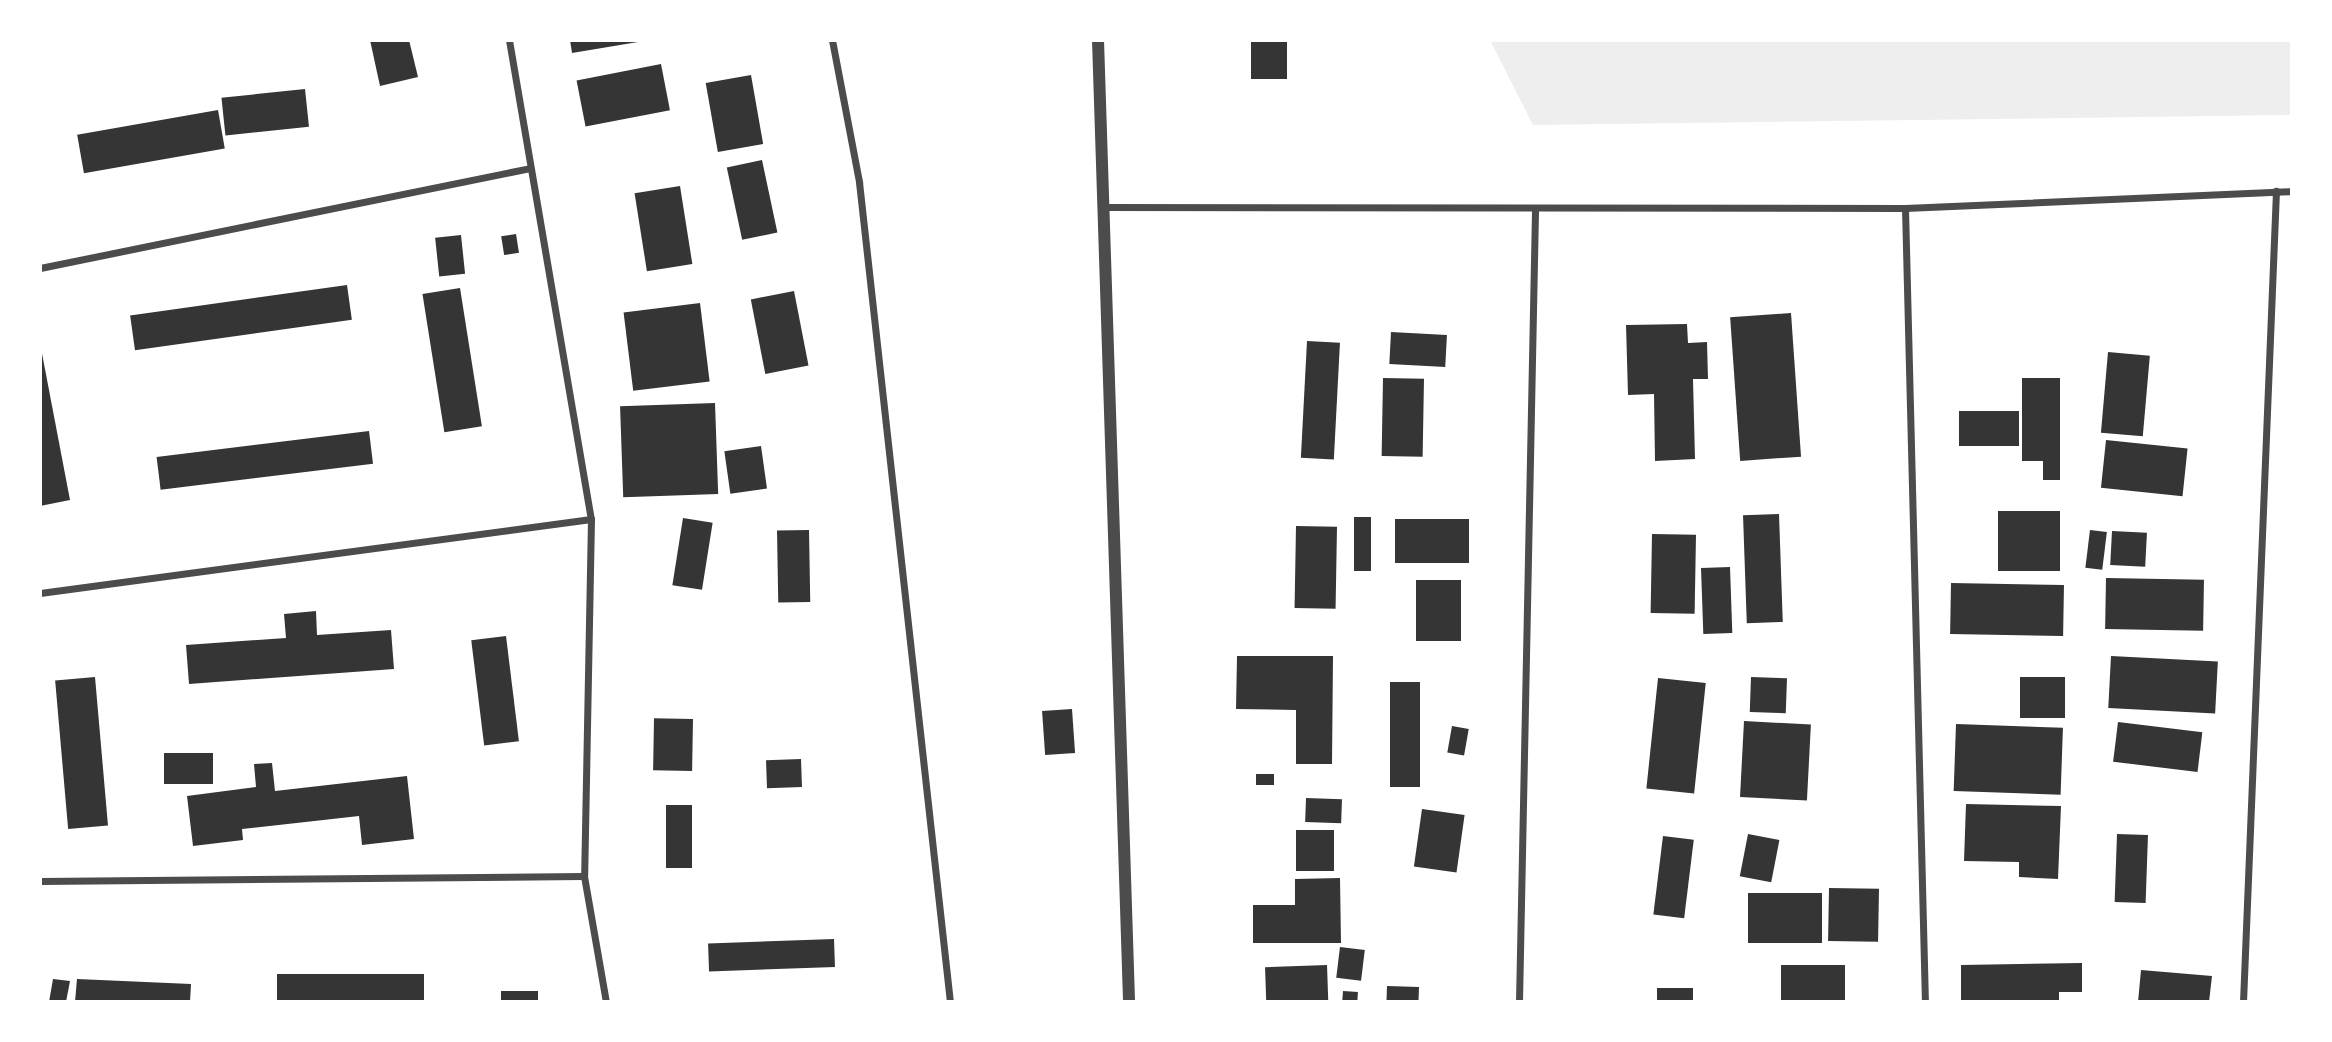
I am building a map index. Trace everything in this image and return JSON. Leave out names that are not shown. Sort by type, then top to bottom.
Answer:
[{"type":"street","points":[[509,40],[590,519],[584,876],[606,1002]]},
{"type":"street","points":[[832,40],[859,182],[950,1002]]},
{"type":"street","points":[[1098,40],[1101,207],[1129,1002]]},
{"type":"street","points":[[40,268],[530,168]]},
{"type":"street","points":[[2243,1002],[2276,191]]},
{"type":"street","points":[[1101,207],[1905,208],[2292,191]]},
{"type":"street","points":[[1905,208],[1925,1002]]},
{"type":"street","points":[[1519,1002],[1535,209]]},
{"type":"street","points":[[40,593],[590,519]]},
{"type":"street","points":[[40,881],[584,876]]},
{"type":"shaded area","points":[[1490,40],[2292,40],[2292,115],[1533,125]]},
{"type":"building","points":[[370,40],[409,40],[418,77],[380,86]]},
{"type":"building","points":[[570,40],[638,40],[638,42],[572,53]]},
{"type":"building","points":[[1251,40],[1287,40],[1287,79],[1251,79]]},
{"type":"building","points":[[661,64],[670,110],[586,127],[577,80]]},
{"type":"building","points":[[751,75],[763,144],[718,152],[706,83]]},
{"type":"building","points":[[305,89],[309,127],[225,136],[221,98]]},
{"type":"building","points":[[218,110],[225,148],[84,173],[77,135]]},
{"type":"building","points":[[762,160],[777,232],[742,240],[727,167]]},
{"type":"building","points":[[680,186],[692,264],[647,271],[635,193]]},
{"type":"building","points":[[516,234],[519,253],[504,255],[501,236]]},
{"type":"building","points":[[461,235],[465,274],[439,277],[435,238]]},
{"type":"building","points":[[347,285],[352,320],[135,350],[130,315]]},
{"type":"building","points":[[460,288],[482,426],[444,432],[422,294]]},
{"type":"building","points":[[794,291],[809,366],[765,374],[751,299]]},
{"type":"building","points":[[700,303],[710,381],[633,391],[624,312]]},
{"type":"building","points":[[1791,313],[1801,457],[1740,461],[1730,317]]},
{"type":"building","points":[[1687,324],[1688,343],[1707,342],[1708,379],[1693,379],[1695,459],[1655,461],[1654,394],[1628,395],[1626,325]]},
{"type":"building","points":[[1391,332],[1447,335],[1445,367],[1389,364]]},
{"type":"building","points":[[1307,341],[1340,343],[1334,460],[1301,458]]},
{"type":"building","points":[[40,343],[70,500],[40,506]]},
{"type":"building","points":[[2108,352],[2150,356],[2143,436],[2101,433]]},
{"type":"building","points":[[1383,378],[1424,379],[1423,457],[1382,456]]},
{"type":"building","points":[[2022,378],[2060,378],[2060,480],[2043,480],[2043,461],[2022,461]]},
{"type":"building","points":[[715,403],[718,494],[623,497],[620,406]]},
{"type":"building","points":[[1959,411],[2019,411],[2019,446],[1959,446]]},
{"type":"building","points":[[369,431],[373,464],[161,490],[157,457]]},
{"type":"building","points":[[2106,440],[2188,449],[2183,496],[2101,488]]},
{"type":"building","points":[[761,446],[767,489],[730,494],[724,451]]},
{"type":"building","points":[[1998,511],[2060,511],[2060,571],[1998,571]]},
{"type":"building","points":[[1779,514],[1783,622],[1747,623],[1743,515]]},
{"type":"building","points":[[1354,517],[1371,517],[1371,571],[1354,571]]},
{"type":"building","points":[[683,518],[713,523],[702,590],[672,585]]},
{"type":"building","points":[[1395,519],[1469,519],[1469,563],[1395,563]]},
{"type":"building","points":[[1296,526],[1337,527],[1336,609],[1295,608]]},
{"type":"building","points":[[809,530],[810,602],[778,603],[777,531]]},
{"type":"building","points":[[2090,530],[2107,532],[2102,570],[2085,568]]},
{"type":"building","points":[[2112,531],[2147,533],[2145,567],[2110,565]]},
{"type":"building","points":[[1652,534],[1696,535],[1695,614],[1651,613]]},
{"type":"building","points":[[1730,567],[1732,633],[1703,634],[1701,568]]},
{"type":"building","points":[[2106,578],[2204,580],[2203,631],[2105,629]]},
{"type":"building","points":[[1416,580],[1461,580],[1461,641],[1416,641]]},
{"type":"building","points":[[1951,583],[2064,585],[2063,636],[1950,634]]},
{"type":"building","points":[[316,611],[317,635],[391,630],[394,669],[189,684],[186,645],[286,638],[284,614]]},
{"type":"building","points":[[506,636],[519,741],[484,745],[471,640]]},
{"type":"building","points":[[1237,656],[1333,656],[1332,764],[1296,764],[1296,710],[1236,709]]},
{"type":"building","points":[[2111,656],[2218,662],[2215,714],[2108,708]]},
{"type":"building","points":[[95,677],[108,825],[68,829],[55,680]]},
{"type":"building","points":[[1751,677],[1787,678],[1786,713],[1750,712]]},
{"type":"building","points":[[2020,677],[2065,677],[2065,718],[2020,718]]},
{"type":"building","points":[[1658,678],[1706,683],[1694,793],[1646,788]]},
{"type":"building","points":[[1390,682],[1420,682],[1420,787],[1390,787]]},
{"type":"building","points":[[1072,709],[1075,753],[1045,755],[1042,711]]},
{"type":"building","points":[[654,718],[693,719],[692,771],[653,770]]},
{"type":"building","points":[[1744,721],[1811,725],[1807,800],[1740,797]]},
{"type":"building","points":[[2118,722],[2202,732],[2197,772],[2113,762]]},
{"type":"building","points":[[1956,724],[2063,728],[2061,795],[1954,791]]},
{"type":"building","points":[[1452,726],[1469,729],[1464,756],[1447,753]]},
{"type":"building","points":[[164,753],[213,753],[213,784],[164,784]]},
{"type":"building","points":[[801,759],[802,787],[767,788],[766,760]]},
{"type":"building","points":[[272,763],[275,791],[407,776],[414,839],[362,845],[359,816],[242,829],[243,840],[193,846],[187,796],[256,787],[254,764]]},
{"type":"building","points":[[1256,774],[1274,774],[1274,785],[1256,785]]},
{"type":"building","points":[[1306,798],[1342,799],[1341,823],[1305,822]]},
{"type":"building","points":[[1966,804],[2061,806],[2058,879],[2019,877],[2019,862],[1964,861]]},
{"type":"building","points":[[666,805],[692,805],[692,868],[666,868]]},
{"type":"building","points":[[1422,809],[1465,815],[1457,872],[1414,866]]},
{"type":"building","points":[[1296,830],[1334,830],[1334,871],[1296,871]]},
{"type":"building","points":[[1748,834],[1779,840],[1771,882],[1740,876]]},
{"type":"building","points":[[2117,834],[2148,835],[2146,903],[2115,902]]},
{"type":"building","points":[[1663,836],[1694,840],[1684,918],[1653,914]]},
{"type":"building","points":[[1340,878],[1341,943],[1253,943],[1253,905],[1295,905],[1295,879]]},
{"type":"building","points":[[1829,888],[1879,889],[1878,942],[1828,941]]},
{"type":"building","points":[[1748,893],[1822,893],[1822,943],[1748,943]]},
{"type":"building","points":[[834,939],[835,967],[709,971],[708,943]]},
{"type":"building","points":[[1340,947],[1365,950],[1361,981],[1336,978]]},
{"type":"building","points":[[2082,963],[2082,992],[2059,992],[2059,1002],[1961,1002],[1961,965]]},
{"type":"building","points":[[1327,965],[1328,1002],[1266,1002],[1265,967]]},
{"type":"building","points":[[1781,965],[1845,965],[1845,1002],[1781,1002]]},
{"type":"building","points":[[2141,970],[2212,976],[2209,1002],[2138,1002]]},
{"type":"building","points":[[277,974],[424,974],[424,1002],[277,1002]]},
{"type":"building","points":[[53,979],[70,981],[66,1002],[49,1002]]},
{"type":"building","points":[[77,979],[191,984],[190,1002],[75,1002]]},
{"type":"building","points":[[1387,986],[1419,987],[1418,1002],[1386,1002]]},
{"type":"building","points":[[1657,988],[1693,988],[1693,1002],[1657,1002]]},
{"type":"building","points":[[501,991],[538,991],[538,1002],[501,1002]]},
{"type":"building","points":[[1343,991],[1358,992],[1357,1002],[1342,1002]]}]
